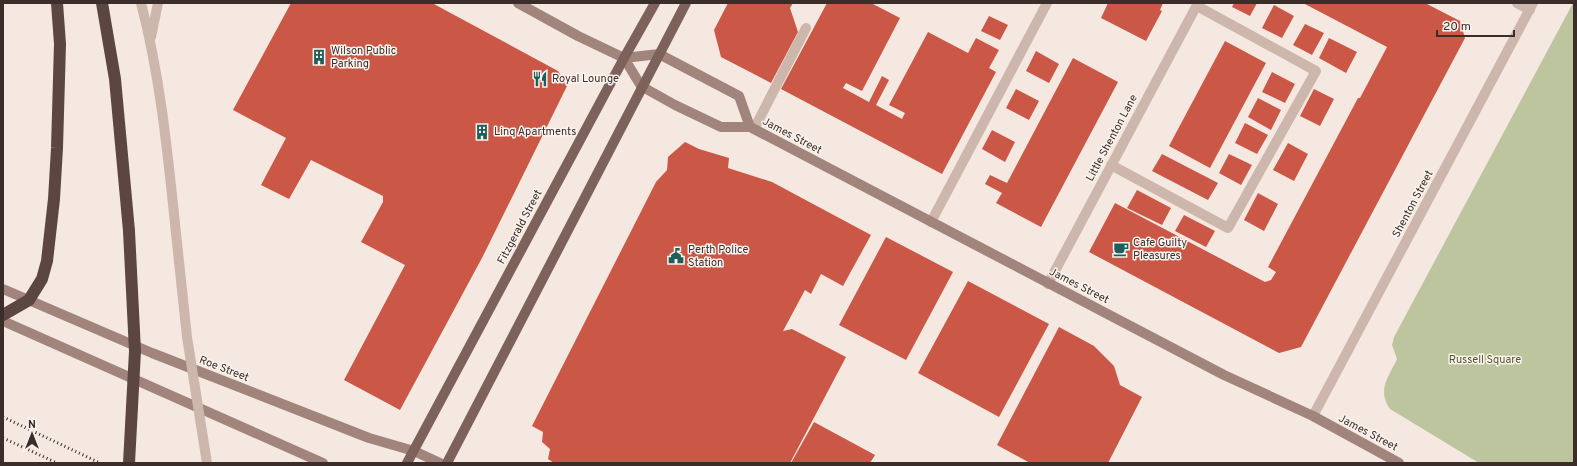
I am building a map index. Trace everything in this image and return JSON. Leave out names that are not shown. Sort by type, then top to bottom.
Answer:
[{"type":"highway","points":[[3,315],[29,300],[42,279],[47,261],[54,199],[60,44],[57,3]]},
{"type":"highway","points":[[102,3],[115,79],[129,231],[134,351],[129,463]]},
{"type":"main road","name":"Fitzgerald Street","points":[[408,463],[624,58],[655,3]]},
{"type":"main road","points":[[447,463],[641,86],[686,3]]},
{"type":"street","points":[[142,3],[151,39],[161,97],[187,337],[207,463]]},
{"type":"street","points":[[151,39],[158,3]]},
{"type":"street","points":[[518,3],[578,36],[624,58],[659,54]]},
{"type":"street","points":[[931,222],[1047,3]]},
{"type":"street","points":[[1517,3],[1532,6]]},
{"type":"street","points":[[1111,166],[1228,228],[1316,71],[1197,4]]},
{"type":"street","name":"Little Shenton Lane","points":[[1048,284],[1197,4]]},
{"type":"street","name":"Shenton Street","points":[[1313,416],[1532,6]]},
{"type":"street","points":[[752,128],[806,28]]},
{"type":"street","name":"James Street","points":[[659,54],[739,96],[752,128]]},
{"type":"street","points":[[624,58],[641,86]]},
{"type":"street","name":"James Street","points":[[641,86],[721,127],[752,128],[1048,284],[1224,375],[1313,416],[1399,463]]},
{"type":"street","name":"Roe Street","points":[[3,289],[152,353],[368,438],[414,451],[440,463]]},
{"type":"street","points":[[3,322],[323,463]]},
{"type":"green space","name":"Russell Square","points":[[1573,3],[1574,463],[1479,463],[1390,409],[1384,396],[1384,390],[1387,378],[1397,359],[1392,345],[1394,337]]},
{"type":"building","points":[[291,3],[432,3],[558,71],[567,86],[483,256],[400,410],[344,380],[405,265],[361,242],[383,202],[383,196],[311,160],[289,199],[261,185],[286,138],[233,110]]},
{"type":"building","points":[[728,3],[793,3],[790,8],[798,32],[771,83],[721,57],[714,30]]},
{"type":"building","points":[[827,3],[871,3],[900,18],[862,91],[846,83],[843,88],[869,102],[882,76],[889,80],[876,105],[902,119],[905,113],[889,105],[928,32],[968,53],[976,38],[999,50],[989,68],[996,72],[942,174],[781,89]]},
{"type":"building","points":[[1108,3],[1163,3],[1160,10],[1162,11],[1146,41],[1101,18]]},
{"type":"building","points":[[1234,3],[1257,3],[1250,16],[1232,7]]},
{"type":"building","points":[[1303,3],[1425,3],[1460,21],[1465,38],[1301,347],[1279,353],[1089,252],[1115,203],[1265,282],[1271,280],[1276,272],[1268,267],[1358,98],[1360,98],[1387,47]]},
{"type":"building","points":[[1274,5],[1294,16],[1282,38],[1262,28]]},
{"type":"building","points":[[989,16],[1008,25],[1000,40],[981,31]]},
{"type":"building","points":[[1305,24],[1324,33],[1312,55],[1293,45]]},
{"type":"building","points":[[1329,38],[1357,52],[1346,73],[1319,58]]},
{"type":"building","points":[[1225,41],[1266,63],[1210,168],[1169,146]]},
{"type":"building","points":[[1036,51],[1059,64],[1049,83],[1026,71]]},
{"type":"building","points":[[1073,58],[1118,82],[1041,227],[996,203],[1002,193],[985,184],[990,175],[1007,183]]},
{"type":"building","points":[[1272,72],[1295,84],[1285,103],[1262,92]]},
{"type":"building","points":[[1016,89],[1039,101],[1029,120],[1006,108]]},
{"type":"building","points":[[1314,89],[1334,99],[1320,126],[1300,116]]},
{"type":"building","points":[[1258,98],[1281,110],[1271,130],[1248,117]]},
{"type":"building","points":[[1245,123],[1268,135],[1257,154],[1235,143]]},
{"type":"building","points":[[992,130],[1015,142],[1005,162],[982,149]]},
{"type":"building","name":"Perth Police Station","points":[[685,142],[699,149],[729,158],[728,168],[772,182],[871,235],[843,286],[821,274],[811,294],[805,290],[783,331],[792,329],[846,357],[790,463],[554,463],[548,459],[550,449],[542,442],[543,432],[532,426],[656,182],[667,170],[668,157]]},
{"type":"building","points":[[1288,143],[1308,154],[1294,181],[1273,170]]},
{"type":"building","points":[[1162,154],[1218,183],[1208,200],[1152,171]]},
{"type":"building","points":[[1229,154],[1252,165],[1241,185],[1219,173]]},
{"type":"building","points":[[1137,190],[1171,208],[1162,225],[1127,208]]},
{"type":"building","points":[[1258,193],[1278,204],[1264,231],[1244,220]]},
{"type":"building","points":[[1184,215],[1215,231],[1206,247],[1175,231]]},
{"type":"building","points":[[886,237],[953,272],[906,360],[839,325]]},
{"type":"building","points":[[968,281],[1049,324],[999,417],[918,373]]},
{"type":"building","points":[[1059,327],[1094,346],[1114,366],[1120,385],[1142,397],[1108,463],[1030,463],[997,445]]},
{"type":"building","points":[[814,422],[875,455],[870,463],[791,463]]},
{"type":"railway","points":[[3,417],[100,463]]},
{"type":"railway","points":[[3,438],[57,463]]},
{"type":"place","name":"Wilson Public Parking","points":[[319,57]]},
{"type":"place","name":"Royal Lounge","points":[[540,79]]},
{"type":"place","name":"Linq Apartments","points":[[482,132]]},
{"type":"place","name":"Cafe Guilty Pleasures","points":[[1121,249]]},
{"type":"place","name":"Perth Police Station","points":[[676,256]]}]
